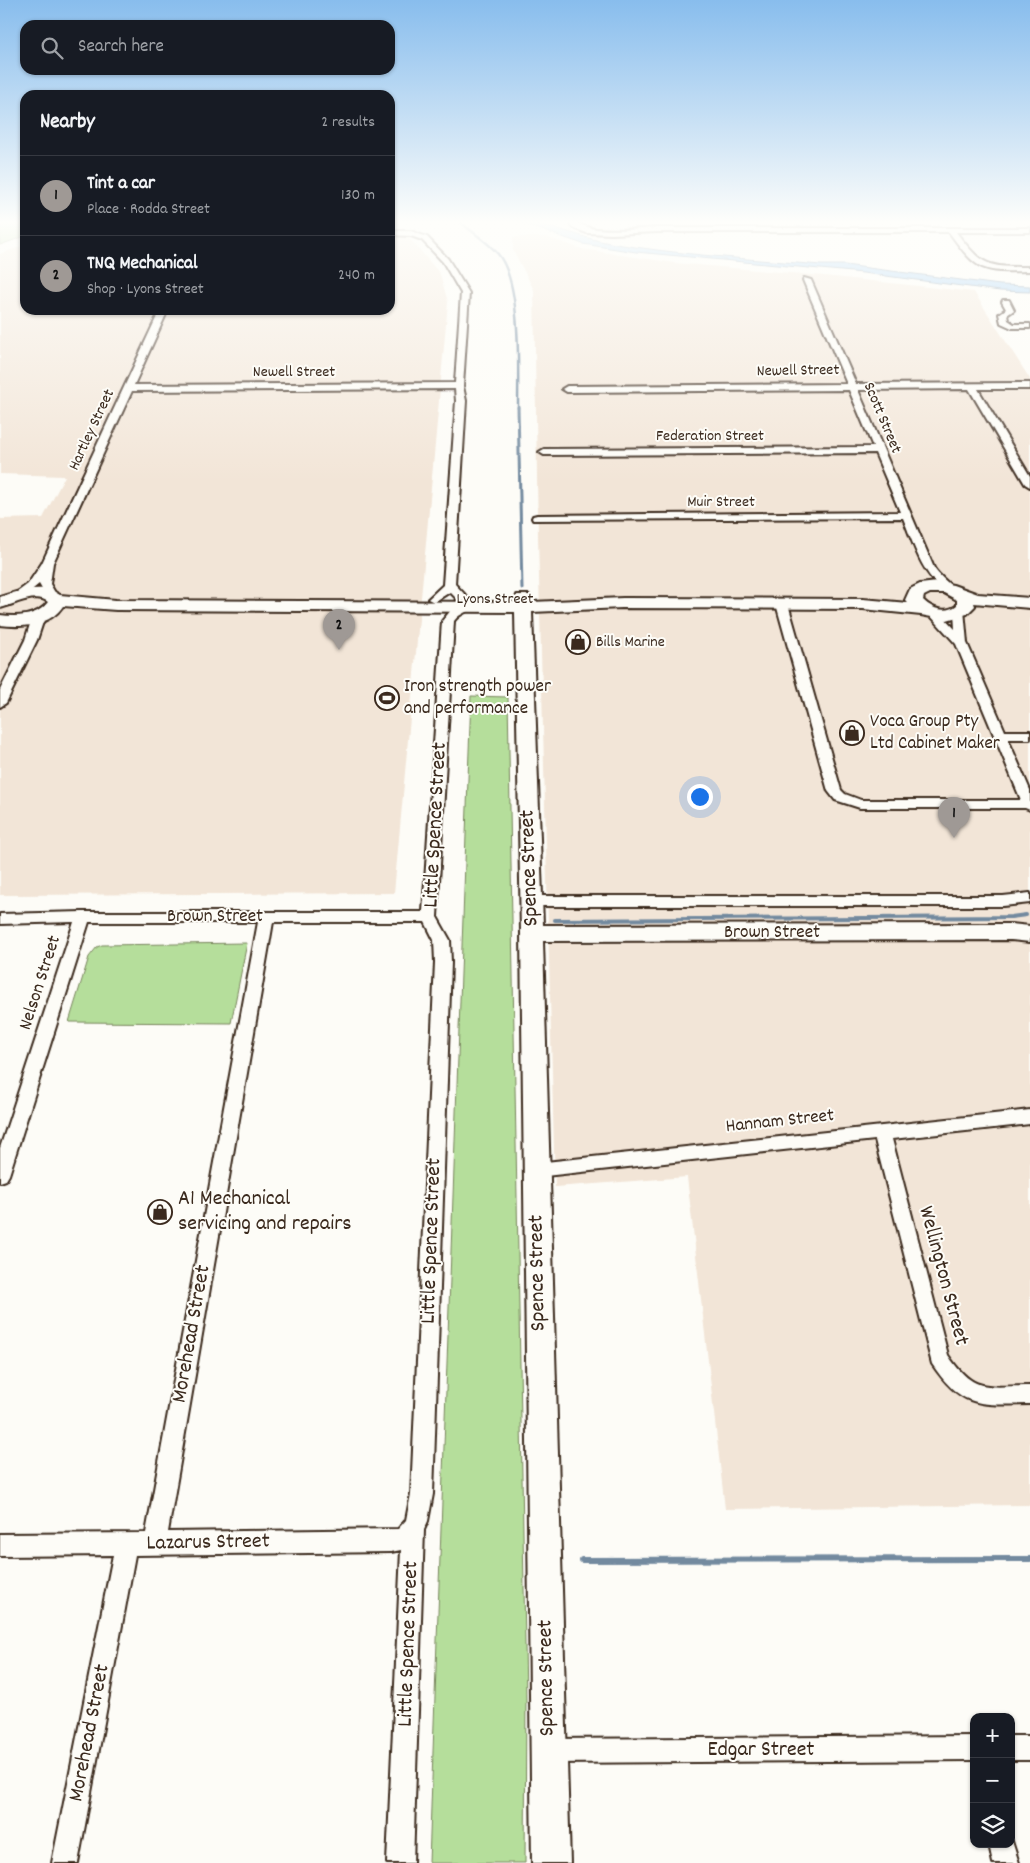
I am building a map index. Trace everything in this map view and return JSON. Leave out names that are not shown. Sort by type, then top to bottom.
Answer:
[{"type":"street","points":[[449,585],[472,604],[456,611],[448,621],[432,603],[449,585],[461,401],[459,386],[463,309]]},
{"type":"street","name":"Scott Street","points":[[819,309],[877,450],[929,568],[936,579],[958,601]]},
{"type":"street","points":[[1009,309],[1003,314],[1003,318],[1012,326],[1030,326]]},
{"type":"street","name":"Hartley Street","points":[[7,600],[28,590],[48,564],[162,315]]},
{"type":"street","name":"Newell Street","points":[[130,388],[459,386]]},
{"type":"street","points":[[972,386],[1030,484]]},
{"type":"street","name":"Newell Street","points":[[567,389],[1030,386]]},
{"type":"street","name":"Federation Street","points":[[544,452],[877,450]]},
{"type":"street","name":"Muir Street","points":[[537,518],[906,516]]},
{"type":"street","name":"Hartley Street","points":[[48,564],[44,584],[49,606]]},
{"type":"street","points":[[929,568],[925,585],[917,593],[916,604],[930,612],[961,643]]},
{"type":"street","name":"Lyons Street","points":[[49,606],[432,603],[472,604],[518,612],[531,617],[543,611],[623,603],[863,604],[948,614],[958,601],[932,587],[917,593],[863,604]]},
{"type":"street","points":[[7,600],[38,594],[49,606]]},
{"type":"street","points":[[782,604],[835,791],[840,797],[848,801],[870,804],[1030,805],[961,643],[958,601],[1029,603]]},
{"type":"street","name":"Lyons Street","points":[[518,612],[623,603]]},
{"type":"street","name":"Spence Street","points":[[472,604],[504,614],[518,612],[526,684],[550,1863]]},
{"type":"street","points":[[5,622],[49,606]]},
{"type":"street","points":[[0,703],[22,655],[32,640],[37,621],[49,606]]},
{"type":"street","name":"Little Spence Street","points":[[400,1863],[413,1530],[417,1521],[422,1494],[443,962],[442,940],[430,918],[448,621]]},
{"type":"street","points":[[5,622],[24,626],[26,631],[22,655]]},
{"type":"street","points":[[1000,735],[1030,735]]},
{"type":"street","name":"Brown Street","points":[[530,901],[1004,900],[1030,898]]},
{"type":"street","name":"Brown Street","points":[[1004,900],[1030,905]]},
{"type":"street","name":"Brown Street","points":[[0,919],[83,917],[430,918]]},
{"type":"street","name":"Nelson Street","points":[[0,1175],[83,917]]},
{"type":"street","name":"Morehead Street","points":[[155,1544],[266,917]]},
{"type":"street","name":"Brown Street","points":[[532,933],[1024,932]]},
{"type":"street","name":"Hannam Street","points":[[536,1170],[1030,1117]]},
{"type":"street","name":"Wellington Street","points":[[882,1132],[939,1358],[950,1374],[965,1388],[988,1395],[1030,1395]]},
{"type":"street","name":"Lazarus Street","points":[[0,1545],[392,1541],[402,1538],[413,1530]]},
{"type":"street","name":"Morehead Street","points":[[65,1863],[126,1544]]},
{"type":"street","name":"Edgar Street","points":[[548,1751],[970,1748]]},
{"type":"street","points":[[1015,1748],[1030,1748]]},
{"type":"street","points":[[1002,1848],[1006,1863]]},
{"type":"shaded area","points":[[0,309],[20,309],[20,315],[395,315],[395,309],[447,309],[394,893],[0,895],[0,519],[43,518],[65,476],[0,474]]},
{"type":"shaded area","points":[[534,309],[985,309],[1030,379],[1030,1505],[725,1509],[687,1177],[555,1187],[538,537]]},
{"type":"green space","points":[[471,696],[508,697],[526,1699],[525,1863],[429,1863]]},
{"type":"green space","points":[[247,943],[231,1023],[69,1022],[89,957],[97,947],[102,945]]},
{"type":"waterway","points":[[515,309],[518,350],[518,407]]},
{"type":"waterway","points":[[518,407],[522,589]]},
{"type":"waterway","points":[[555,920],[1011,917],[1026,915]]},
{"type":"waterway","points":[[582,1560],[1030,1559]]},
{"type":"place","name":"Bills Marine","points":[[578,642]]},
{"type":"place","name":"TNQ Mechanical","points":[[339,650]]},
{"type":"place","name":"Iron strength power and performance","points":[[387,698]]},
{"type":"place","name":"Voca Group Pty Ltd Cabinet Maker","points":[[852,733]]},
{"type":"place","name":"Tint a car","points":[[954,838]]},
{"type":"place","name":"A1 Mechanical servicing and repairs","points":[[160,1212]]}]
